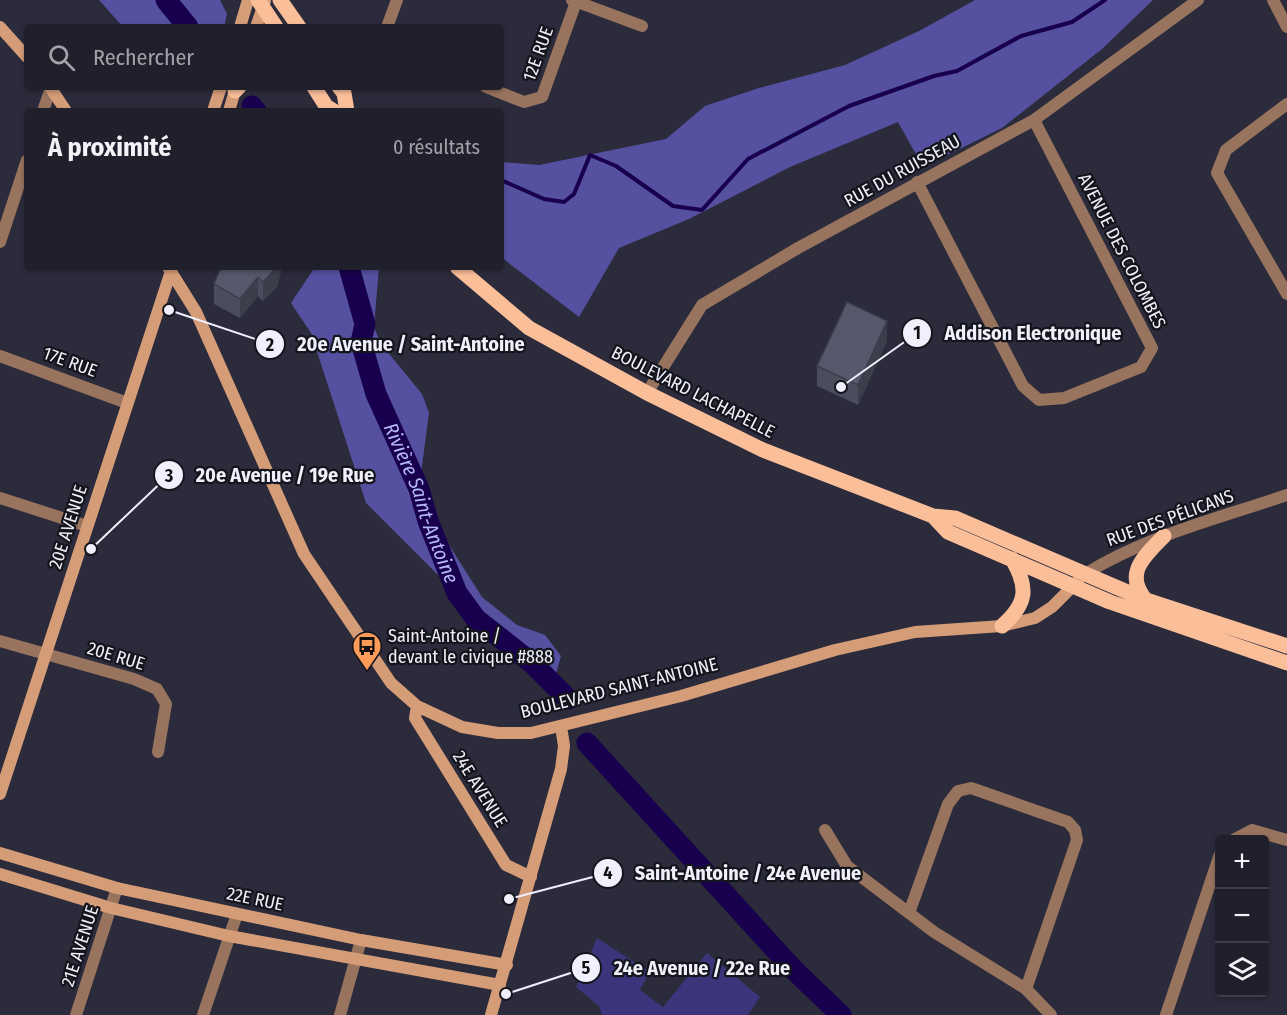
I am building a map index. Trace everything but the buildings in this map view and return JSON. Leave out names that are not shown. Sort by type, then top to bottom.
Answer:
[{"type":"main road","points":[[280,0],[297,24]]},
{"type":"main road","points":[[262,2],[274,24]]},
{"type":"main road","points":[[316,90],[329,108]]},
{"type":"main road","points":[[342,90],[346,108]]},
{"type":"main road","name":"BOULEVARD LACHAPELLE","points":[[461,270],[529,328],[647,393],[763,450],[933,516],[955,518],[1146,600]]},
{"type":"main road","name":"BOULEVARD LACHAPELLE","points":[[933,516],[948,532],[1110,602],[1287,663]]},
{"type":"main road","points":[[1164,536],[1142,559],[1136,575],[1136,589],[1146,600],[1287,646]]},
{"type":"main road","points":[[1002,626],[1017,612],[1023,597],[1023,577],[1012,560]]},
{"type":"street","points":[[241,24],[248,0]]},
{"type":"street","points":[[388,24],[397,0]]},
{"type":"street","name":"RUE DU RUISSEAU","points":[[647,393],[702,305],[917,182],[1034,120],[1198,0]]},
{"type":"street","points":[[1273,0],[1287,27]]},
{"type":"street","name":"12E RUE","points":[[494,90],[524,102],[542,98],[574,1],[642,26]]},
{"type":"street","points":[[257,24],[262,2]]},
{"type":"street","points":[[0,27],[24,54]]},
{"type":"street","points":[[44,108],[49,90]]},
{"type":"street","points":[[52,90],[64,108]]},
{"type":"street","points":[[216,108],[231,90]]},
{"type":"street","points":[[230,108],[233,90]]},
{"type":"street","points":[[1287,104],[1226,150],[1217,173],[1287,294]]},
{"type":"street","name":"AVENUE DES COLOMBES","points":[[917,182],[1023,386],[1039,400],[1064,398],[1142,368],[1152,348],[1034,120]]},
{"type":"street","points":[[0,242],[24,169]]},
{"type":"street","name":"20E AVENUE","points":[[0,794],[169,270]]},
{"type":"street","name":"BOULEVARD SAINT-ANTOINE","points":[[171,270],[196,312],[304,554],[391,683],[417,705],[462,727],[498,733],[531,733],[681,696],[857,645],[915,632],[1002,626],[1035,618],[1052,608],[1073,586]]},
{"type":"street","name":"17E RUE","points":[[0,356],[128,403]]},
{"type":"street","name":"RUE DES PÉLICANS","points":[[1073,586],[1085,574],[1113,557],[1164,536],[1287,495]]},
{"type":"street","points":[[0,498],[87,526]]},
{"type":"street","name":"20E RUE","points":[[0,641],[134,679],[157,690],[166,704],[158,752]]},
{"type":"street","name":"24E AVENUE","points":[[417,705],[415,718],[506,865],[531,877]]},
{"type":"street","points":[[490,1015],[507,965],[561,769],[564,746],[561,726]]},
{"type":"street","points":[[909,913],[948,804],[958,791],[971,788],[1068,822],[1075,830],[1077,840],[1026,989]]},
{"type":"street","points":[[825,830],[847,866],[934,932],[1026,989],[1051,1015]]},
{"type":"street","points":[[1242,835],[1252,830],[1287,840]]},
{"type":"street","name":"22E RUE","points":[[0,853],[117,888],[361,940],[507,965]]},
{"type":"street","points":[[1166,1015],[1215,869]]},
{"type":"street","points":[[0,874],[111,908],[229,936],[357,961],[500,985]]},
{"type":"street","name":"21E AVENUE","points":[[76,1015],[117,888]]},
{"type":"street","points":[[203,1015],[237,914]]},
{"type":"street","points":[[340,1015],[357,961],[361,940]]},
{"type":"shaded area","points":[[99,0],[220,0],[227,14],[225,24],[120,24]]},
{"type":"shaded area","points":[[975,0],[1153,0],[1102,49],[1002,128],[923,167],[898,122],[790,167],[689,219],[619,248],[579,317],[504,259],[504,162],[539,165],[666,139],[705,106],[759,88],[845,65],[919,31]]},
{"type":"shaded area","points":[[313,270],[379,270],[374,327],[381,344],[422,394],[429,413],[418,496],[482,597],[517,625],[545,635],[561,656],[555,678],[493,630],[366,503],[311,333],[291,303]]},
{"type":"shaded area","points":[[597,938],[650,972],[640,990],[663,1007],[707,953],[760,997],[748,1015],[602,1015],[599,1006],[576,987]]},
{"type":"waterway","name":"Rivière Saint-Antoine","points":[[166,0],[186,24]]},
{"type":"waterway","points":[[504,181],[544,199],[564,202],[574,194],[590,155],[616,166],[673,206],[702,210],[748,159],[849,106],[934,76],[957,71],[1021,36],[1072,22],[1105,0]]},
{"type":"waterway","name":"Rivière Saint-Antoine","points":[[350,270],[365,324],[361,342],[376,394],[419,489],[428,521],[457,593],[476,619],[532,663],[568,699]]},
{"type":"waterway","name":"Rivière Saint-Antoine","points":[[587,743],[793,969],[841,1015]]},
{"type":"place","name":"20e Avenue / Saint-Antoine","points":[[169,310]]},
{"type":"place","name":"Addison Electronique","points":[[841,387]]},
{"type":"place","name":"20e Avenue / 19e Rue","points":[[91,549]]},
{"type":"place","name":"Saint-Antoine / devant le civique #888","points":[[367,672]]},
{"type":"place","name":"Saint-Antoine / 24e Avenue","points":[[509,899]]},
{"type":"place","name":"24e Avenue / 22e Rue","points":[[506,994]]}]
